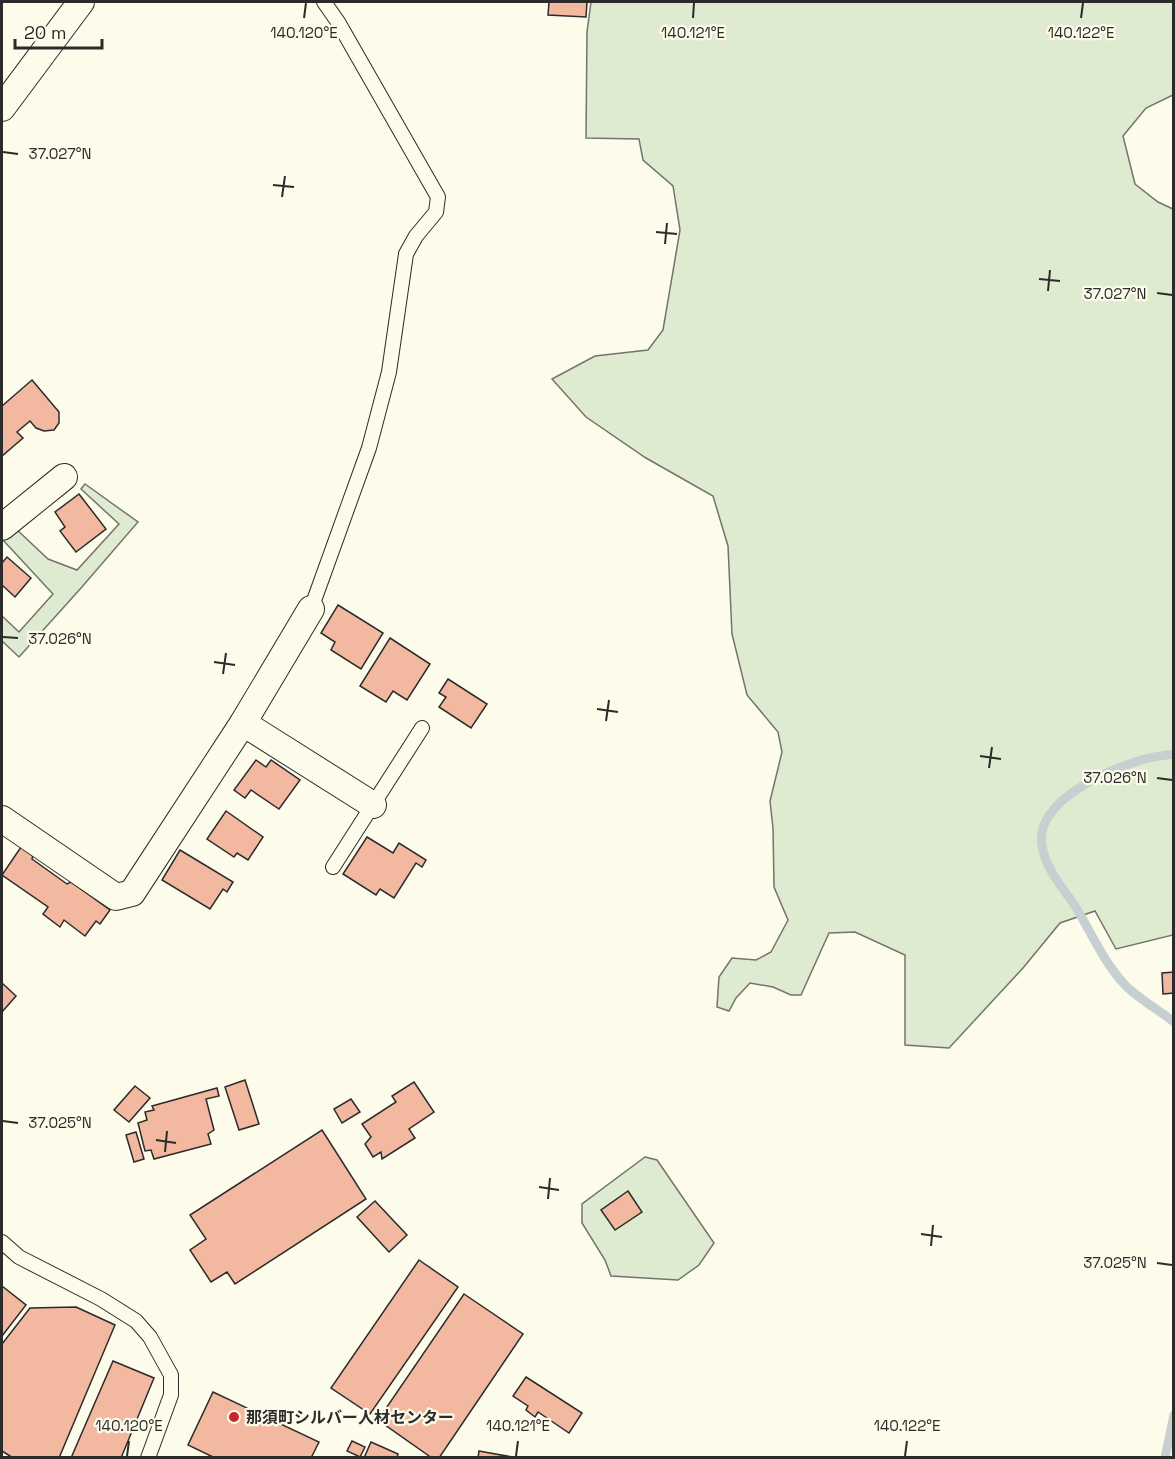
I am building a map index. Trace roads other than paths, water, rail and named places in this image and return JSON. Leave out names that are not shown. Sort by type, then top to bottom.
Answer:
[{"type":"street","points":[[2,108],[81,2]]},
{"type":"street","points":[[2,527],[64,477]]},
{"type":"street","points":[[2,819],[116,897],[132,893],[243,723],[311,609]]},
{"type":"street","points":[[243,723],[373,805]]},
{"type":"lane","points":[[311,609],[369,448],[389,372],[406,254],[416,236],[436,212],[438,197],[338,22],[324,2]]},
{"type":"lane","points":[[333,867],[422,728]]},
{"type":"lane","points":[[2,1242],[19,1257],[101,1299],[136,1321],[150,1337],[171,1375],[171,1395],[148,1458]]},
{"type":"waterway","points":[[1174,754],[1147,758],[1124,766],[1075,791],[1060,802],[1049,815],[1043,829],[1042,845],[1051,871],[1118,977],[1131,991],[1174,1022]]},
{"type":"waterway","points":[[1165,1458],[1174,1415]]},
{"type":"place","name":"那須町シルバー人材センター","points":[[234,1417]]}]
